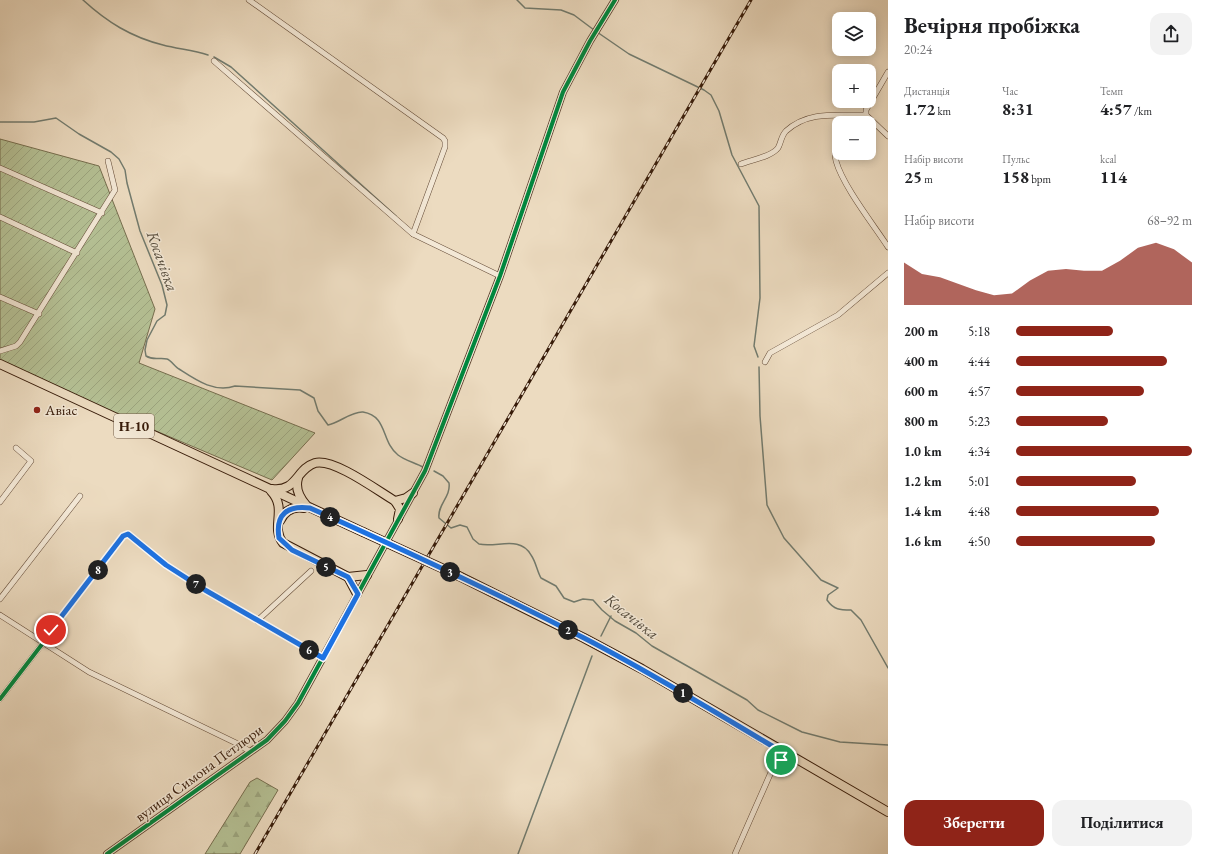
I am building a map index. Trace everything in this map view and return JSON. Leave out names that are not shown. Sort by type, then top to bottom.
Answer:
[{"type":"main road","name":"Н-10","points":[[0,364],[459,576],[584,638],[636,666],[888,812]]},
{"type":"main road","points":[[268,488],[284,489],[291,485],[314,464],[325,463],[337,467],[395,501],[400,509],[398,520]]},
{"type":"main road","points":[[298,477],[297,489],[299,495],[310,508]]},
{"type":"main road","points":[[268,488],[274,494],[279,506],[278,529],[279,538],[283,543],[348,577],[358,594]]},
{"type":"main road","points":[[395,501],[406,498],[413,493]]},
{"type":"main road","points":[[278,529],[284,513],[300,507],[310,508]]},
{"type":"main road","points":[[348,577],[367,575]]},
{"type":"street","points":[[249,0],[443,138],[445,141],[444,147],[412,234]]},
{"type":"street","name":"вулиця Симона Петлюри","points":[[107,854],[270,737],[298,703],[425,471],[500,276],[563,92],[595,32],[615,0]]},
{"type":"street","points":[[214,61],[412,234],[500,276]]},
{"type":"street","points":[[866,115],[866,110],[888,72]]},
{"type":"street","points":[[741,164],[772,153],[778,148],[785,132],[808,119],[832,114],[866,115],[888,136]]},
{"type":"street","points":[[836,160],[838,168],[888,246]]},
{"type":"street","points":[[0,351],[16,346],[102,213],[115,190],[108,161]]},
{"type":"street","points":[[0,168],[102,213]]},
{"type":"street","points":[[0,217],[77,253]]},
{"type":"street","points":[[765,362],[770,353],[838,315],[888,273]]},
{"type":"street","points":[[0,296],[38,314]]},
{"type":"street","points":[[0,502],[30,461],[16,448]]},
{"type":"street","points":[[0,599],[80,496]]},
{"type":"street","points":[[0,700],[123,536],[128,534],[166,565],[257,621],[323,658]]},
{"type":"street","points":[[257,621],[311,571]]},
{"type":"street","points":[[0,615],[89,672],[251,752]]},
{"type":"street","points":[[736,854],[772,770],[778,763],[789,756]]},
{"type":"green space","points":[[0,139],[99,166],[155,309],[139,363],[315,433],[272,480],[0,365]]},
{"type":"green space","points":[[257,778],[278,790],[240,854],[205,854],[250,782]]},
{"type":"waterway","points":[[83,0],[110,22],[140,38],[151,42],[208,55]]},
{"type":"waterway","points":[[517,0],[525,8],[561,10],[574,15],[594,30]]},
{"type":"waterway","points":[[597,32],[629,54],[704,90],[711,95],[719,111],[732,155],[759,206],[760,298],[754,346],[758,357]]},
{"type":"waterway","points":[[214,57],[231,67],[396,216]]},
{"type":"waterway","name":"Косачівка","points":[[0,122],[34,122],[56,118],[79,134],[111,152],[119,159],[125,170],[140,231],[162,285],[167,305],[165,315],[157,321],[147,340],[145,350],[146,356],[168,360],[192,377],[213,387],[227,388],[235,386],[300,390],[314,398],[318,411],[328,425],[354,413],[363,412],[371,414],[381,424],[393,450],[403,458],[423,467]]},
{"type":"waterway","points":[[759,367],[760,416],[767,505],[784,538],[821,580],[838,588],[828,595],[827,600],[832,606],[838,609],[851,610],[861,620],[888,668]]},
{"type":"waterway","name":"Косачівка","points":[[434,471],[443,476],[449,483],[448,493],[440,509],[439,518],[451,528],[460,525],[467,527],[473,539],[479,544],[521,545],[533,558],[541,578],[556,586],[564,598],[574,602],[583,599],[593,600],[615,621],[636,633],[652,646],[747,700],[758,710],[802,732],[840,742],[888,745]]},
{"type":"waterway","points":[[601,636],[611,616]]},
{"type":"waterway","points":[[518,854],[592,656]]},
{"type":"railway","points":[[255,854],[751,0]]},
{"type":"cycle path","points":[[107,854],[267,740],[285,721],[298,703],[425,471],[500,276],[563,92],[590,41],[615,0]]},
{"type":"cycle path","points":[[0,699],[123,536],[128,534],[166,565],[205,590],[323,658]]},
{"type":"place","name":"Авіас","points":[[37,410]]},
{"type":"route","points":[[51,630],[123,536],[128,534],[166,565],[205,590],[323,658],[358,594],[353,583],[348,577],[292,550],[279,538],[278,529],[284,513],[294,508],[310,508],[459,576],[584,638],[642,669],[789,756],[781,760]]}]
